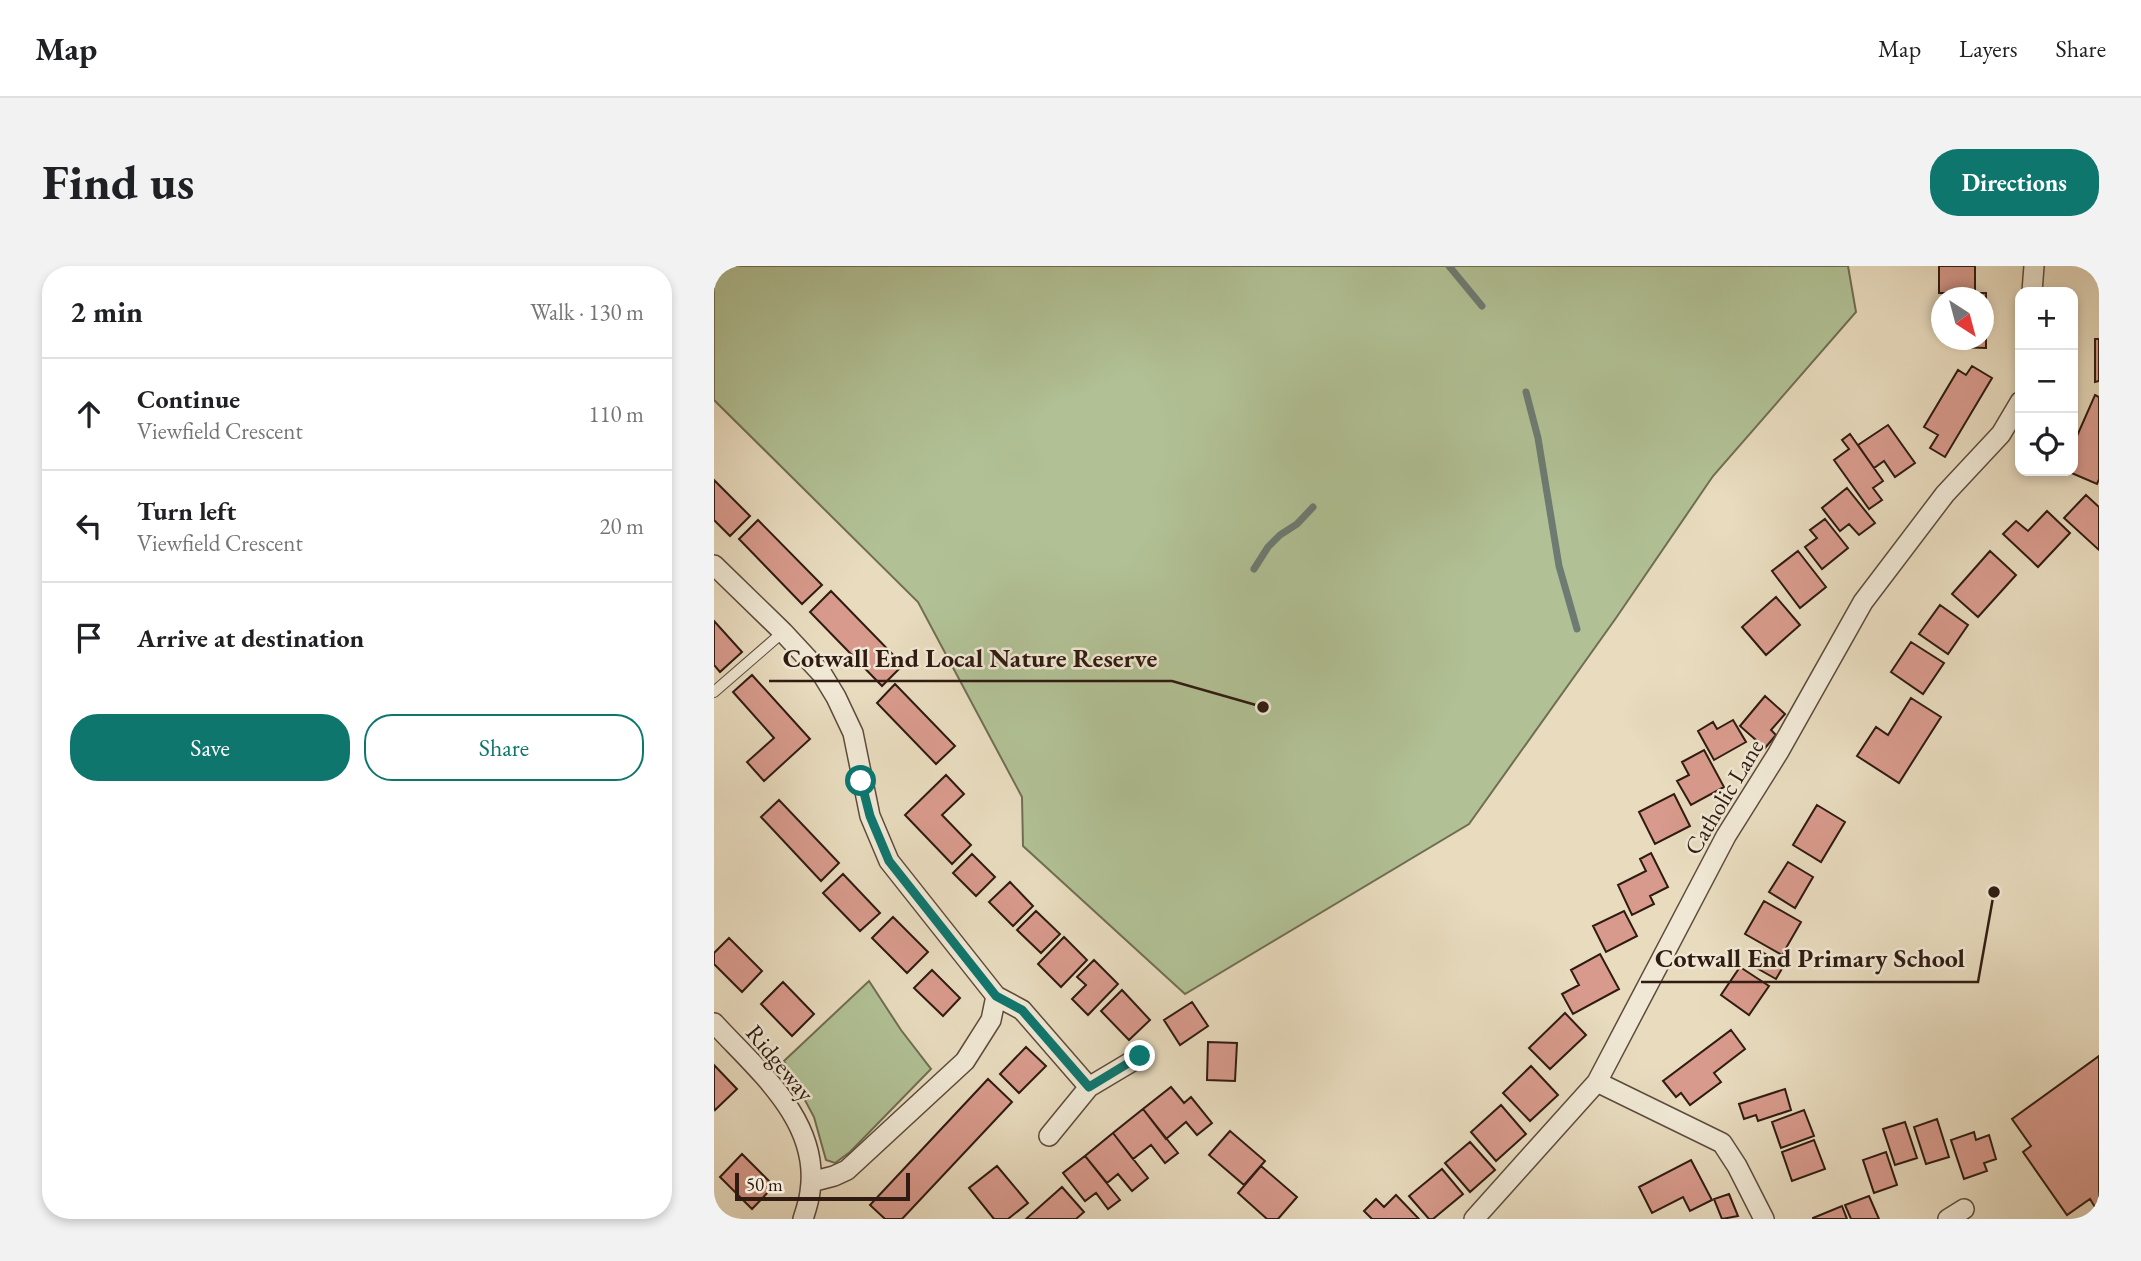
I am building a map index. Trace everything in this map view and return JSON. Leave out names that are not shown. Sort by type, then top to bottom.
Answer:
[{"type":"street","points":[[2032,287],[2034,266]]},
{"type":"street","name":"Catholic Lane","points":[[1474,1219],[1597,1082],[1727,836],[1778,753],[1863,602],[1945,494],[2001,434],[2015,410]]},
{"type":"street","points":[[714,565],[822,674],[836,697],[853,733],[870,816],[889,861],[996,996],[1022,1010],[1089,1087]]},
{"type":"street","points":[[811,1182],[847,1170],[965,1061],[991,1020],[996,996]]},
{"type":"street","name":"Ridgeway","points":[[714,1023],[787,1102],[805,1137],[811,1182],[803,1219]]},
{"type":"street","points":[[1049,1136],[1089,1087],[1140,1056]]},
{"type":"street","points":[[1597,1082],[1721,1143],[1737,1166],[1764,1219]]},
{"type":"lane","points":[[714,692],[783,632]]},
{"type":"green space","points":[[714,266],[1848,266],[1856,312],[1713,476],[1469,824],[1185,994],[1023,846],[1022,797],[918,602],[714,400]]},
{"type":"green space","points":[[869,981],[931,1069],[850,1152],[835,1163],[826,1160],[814,1117],[784,1061]]},
{"type":"building","points":[[1939,266],[1975,266],[1975,287],[1939,287]]},
{"type":"building","points":[[2095,339],[2099,339],[2099,381],[2095,382]]},
{"type":"building","points":[[1972,366],[1992,378],[1945,457],[1930,448],[1938,435],[1924,427],[1958,370],[1966,375]]},
{"type":"building","points":[[2095,395],[2099,397],[2097,484],[2078,476],[2078,434]]},
{"type":"building","points":[[1888,425],[1915,463],[1895,477],[1884,461],[1874,468],[1858,445]]},
{"type":"building","points":[[1850,434],[1883,481],[1873,488],[1882,500],[1869,509],[1834,460],[1849,449],[1842,440]]},
{"type":"building","points":[[714,480],[750,516],[730,536],[714,520]]},
{"type":"building","points":[[1847,488],[1875,523],[1859,535],[1849,524],[1840,531],[1822,508]]},
{"type":"building","points":[[2086,495],[2099,507],[2099,550],[2064,518]]},
{"type":"building","points":[[2047,511],[2070,533],[2038,567],[2003,534],[2016,521],[2028,531]]},
{"type":"building","points":[[1825,519],[1848,548],[1822,569],[1805,547],[1817,538],[1810,530]]},
{"type":"building","points":[[758,520],[822,585],[802,604],[739,539]]},
{"type":"building","points":[[1798,551],[1826,587],[1800,608],[1772,571]]},
{"type":"building","points":[[1990,551],[2016,575],[1978,617],[1952,594]]},
{"type":"building","points":[[831,591],[903,665],[882,686],[810,612]]},
{"type":"building","points":[[1776,597],[1800,625],[1766,655],[1742,627]]},
{"type":"building","points":[[1940,605],[1968,625],[1948,654],[1919,634]]},
{"type":"building","points":[[714,621],[742,652],[720,672],[714,665]]},
{"type":"building","points":[[1911,642],[1944,663],[1923,694],[1891,672]]},
{"type":"building","points":[[752,675],[810,739],[764,781],[747,762],[774,738],[733,692]]},
{"type":"building","points":[[895,684],[955,746],[936,764],[877,703]]},
{"type":"building","points":[[1765,696],[1785,714],[1771,730],[1776,735],[1765,748],[1740,726]]},
{"type":"building","points":[[1911,698],[1941,717],[1899,783],[1857,756],[1876,727],[1888,735]]},
{"type":"building","points":[[1733,720],[1746,742],[1714,760],[1698,731],[1713,722],[1717,729]]},
{"type":"building","points":[[1704,750],[1724,787],[1691,805],[1677,781],[1689,775],[1682,762]]},
{"type":"building","points":[[946,775],[964,794],[942,815],[971,845],[952,864],[905,815]]},
{"type":"building","points":[[1674,794],[1690,826],[1655,844],[1639,812]]},
{"type":"building","points":[[779,800],[839,863],[821,881],[761,817]]},
{"type":"building","points":[[1817,805],[1845,822],[1821,862],[1793,845]]},
{"type":"building","points":[[1651,853],[1668,887],[1650,896],[1654,904],[1632,915],[1618,885],[1646,871],[1640,859]]},
{"type":"building","points":[[972,854],[995,877],[976,896],[953,873]]},
{"type":"building","points":[[1788,862],[1813,877],[1795,908],[1769,892]]},
{"type":"building","points":[[843,874],[880,913],[860,931],[823,893]]},
{"type":"building","points":[[1010,882],[1033,906],[1013,926],[989,902]]},
{"type":"building","points":[[1764,901],[1801,922],[1782,955],[1745,934]]},
{"type":"building","points":[[1036,911],[1060,934],[1041,953],[1017,930]]},
{"type":"building","points":[[1624,911],[1637,936],[1606,952],[1593,926]]},
{"type":"building","points":[[893,917],[928,952],[907,973],[872,938]]},
{"type":"building","points":[[1064,937],[1087,960],[1061,987],[1038,964]]},
{"type":"building","points":[[729,938],[762,971],[742,992],[714,964],[714,953]]},
{"type":"building","points":[[1762,952],[1784,965],[1776,979],[1753,966]]},
{"type":"building","points":[[1600,954],[1619,989],[1573,1014],[1562,994],[1579,985],[1571,970]]},
{"type":"building","points":[[1094,960],[1118,984],[1088,1015],[1072,999],[1086,985],[1077,977]]},
{"type":"building","points":[[1740,967],[1769,986],[1749,1015],[1721,995]]},
{"type":"building","points":[[932,970],[960,998],[943,1016],[914,988]]},
{"type":"building","points":[[783,982],[814,1014],[792,1036],[761,1004]]},
{"type":"building","points":[[1122,990],[1150,1020],[1129,1040],[1101,1011]]},
{"type":"building","points":[[1192,1002],[1208,1026],[1180,1045],[1164,1020]]},
{"type":"building","points":[[1565,1013],[1586,1035],[1550,1069],[1529,1048]]},
{"type":"building","points":[[1731,1030],[1745,1049],[1714,1073],[1721,1082],[1690,1105],[1681,1093],[1676,1097],[1663,1081]]},
{"type":"building","points":[[1208,1042],[1237,1043],[1235,1081],[1207,1080]]},
{"type":"building","points":[[1026,1047],[1046,1066],[1019,1093],[1000,1074]]},
{"type":"building","points":[[2099,1056],[2099,1204],[2095,1207],[2090,1199],[2067,1215],[2023,1152],[2031,1146],[2012,1119]]},
{"type":"building","points":[[714,1065],[737,1089],[715,1110],[714,1108]]},
{"type":"building","points":[[1531,1066],[1558,1095],[1530,1121],[1503,1093]]},
{"type":"building","points":[[988,1079],[1012,1102],[902,1219],[885,1219],[870,1205]]},
{"type":"building","points":[[1171,1087],[1184,1103],[1191,1097],[1212,1123],[1197,1135],[1186,1122],[1166,1139],[1143,1109]]},
{"type":"building","points":[[1785,1089],[1791,1110],[1758,1121],[1756,1115],[1744,1119],[1739,1104]]},
{"type":"building","points":[[1501,1105],[1526,1134],[1496,1161],[1471,1132]]},
{"type":"building","points":[[1143,1109],[1178,1153],[1165,1163],[1151,1145],[1133,1159],[1113,1133]]},
{"type":"building","points":[[1804,1110],[1814,1136],[1781,1148],[1772,1122]]},
{"type":"building","points":[[1937,1119],[1949,1157],[1926,1164],[1914,1127]]},
{"type":"building","points":[[1905,1122],[1917,1158],[1895,1165],[1883,1129]]},
{"type":"building","points":[[1230,1131],[1265,1161],[1244,1185],[1209,1155]]},
{"type":"building","points":[[1974,1132],[1976,1140],[1989,1135],[1996,1159],[1984,1163],[1987,1171],[1964,1179],[1951,1140]]},
{"type":"building","points":[[1113,1133],[1148,1178],[1132,1191],[1118,1174],[1107,1183],[1085,1156]]},
{"type":"building","points":[[1814,1140],[1825,1169],[1792,1181],[1782,1152]]},
{"type":"building","points":[[1470,1142],[1495,1170],[1470,1192],[1445,1163]]},
{"type":"building","points":[[1886,1152],[1897,1185],[1874,1193],[1863,1160]]},
{"type":"building","points":[[742,1154],[774,1186],[752,1209],[720,1177]]},
{"type":"building","points":[[1085,1156],[1120,1200],[1108,1209],[1096,1193],[1085,1201],[1063,1173]]},
{"type":"building","points":[[1691,1160],[1712,1200],[1690,1211],[1683,1197],[1652,1213],[1639,1187]]},
{"type":"building","points":[[997,1166],[1028,1203],[1008,1219],[994,1219],[969,1188]]},
{"type":"building","points":[[1261,1166],[1297,1197],[1278,1219],[1267,1219],[1238,1193]]},
{"type":"building","points":[[1442,1169],[1463,1194],[1433,1219],[1429,1219],[1409,1196]]},
{"type":"building","points":[[1062,1187],[1084,1212],[1076,1219],[1026,1219]]},
{"type":"building","points":[[1729,1194],[1738,1216],[1722,1219],[1714,1199]]},
{"type":"building","points":[[1396,1195],[1419,1219],[1372,1219],[1364,1211],[1376,1199],[1384,1207]]},
{"type":"building","points":[[1869,1196],[1879,1219],[1851,1219],[1845,1205]]},
{"type":"building","points":[[1842,1206],[1847,1219],[1813,1219],[1813,1218]]},
{"type":"waterway","points":[[1449,266],[1482,306]]},
{"type":"waterway","points":[[1526,392],[1538,438],[1559,566],[1577,629]]},
{"type":"waterway","points":[[1254,569],[1268,547],[1313,507]]},
{"type":"place","name":"Cotwall End Local Nature Reserve","points":[[1263,707]]},
{"type":"place","name":"Cotwall End Primary School","points":[[1994,892]]},
{"type":"route","points":[[861,781],[870,816],[889,861],[996,996],[1022,1010],[1089,1087],[1140,1056]]}]
